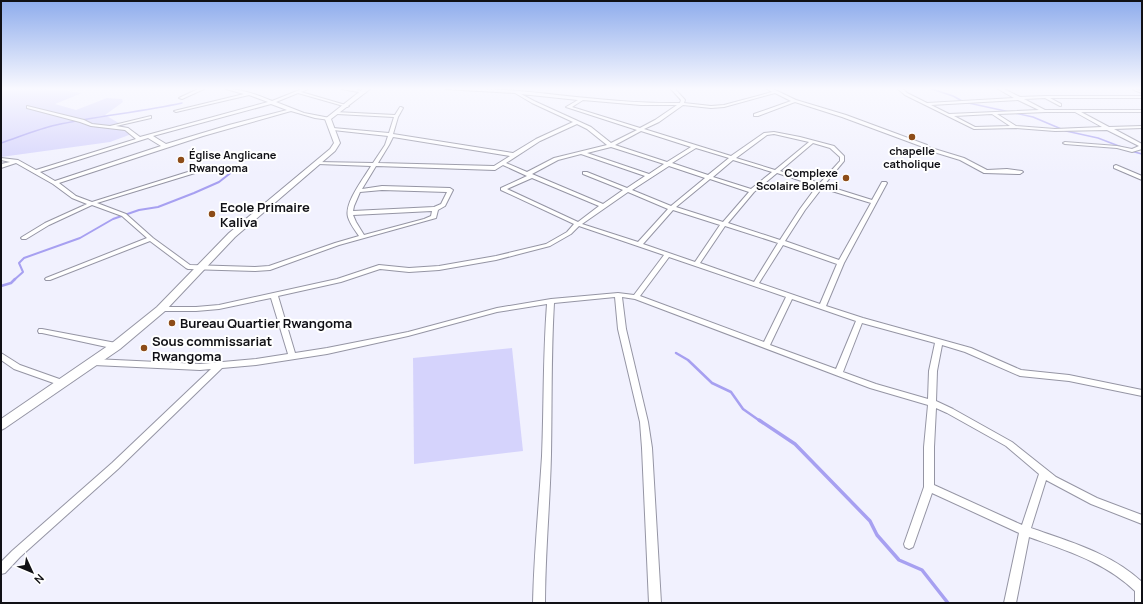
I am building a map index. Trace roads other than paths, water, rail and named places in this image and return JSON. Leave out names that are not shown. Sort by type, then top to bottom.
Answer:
[{"type":"street","points":[[67,117],[91,125],[126,130],[140,139]]},
{"type":"street","points":[[108,127],[148,117]]},
{"type":"street","points":[[36,172],[149,136],[218,117]]},
{"type":"street","points":[[55,183],[165,146],[260,117]]},
{"type":"street","points":[[315,117],[328,119],[331,117]]},
{"type":"street","points":[[363,237],[351,220],[350,209],[374,165],[382,154],[391,135],[395,117]]},
{"type":"street","points":[[567,117],[589,128],[610,145],[752,191]]},
{"type":"street","points":[[600,117],[874,202]]},
{"type":"street","points":[[661,117],[641,130],[602,149],[580,152],[556,159],[503,189],[578,224],[698,263],[860,320],[968,350],[1020,373],[1069,378],[1142,393]]},
{"type":"street","points":[[847,117],[926,146],[926,148],[962,159],[986,172],[1008,170],[1020,172]]},
{"type":"street","points":[[952,117],[974,128],[1016,127],[1067,130],[1106,127],[1142,127]]},
{"type":"street","points":[[999,117],[1016,127]]},
{"type":"street","points":[[1087,117],[1142,146]]},
{"type":"street","points":[[1,424],[94,362],[161,309],[232,235],[333,150],[337,143],[334,129],[328,119]]},
{"type":"street","points":[[318,163],[495,168],[538,140],[578,122]]},
{"type":"street","points":[[334,129],[391,135],[514,155]]},
{"type":"street","points":[[640,244],[672,208],[732,158],[766,134],[774,133],[832,148],[842,156],[840,164],[821,185],[781,242],[756,283]]},
{"type":"street","points":[[149,136],[165,146]]},
{"type":"street","points":[[698,263],[724,224],[752,191],[812,142]]},
{"type":"street","points":[[1065,143],[1117,147],[1132,151],[1142,146]]},
{"type":"street","points":[[161,309],[208,308],[339,281],[379,267],[409,270],[438,268],[510,255],[548,246],[569,233],[578,224],[603,206],[694,147]]},
{"type":"street","points":[[580,152],[649,176]]},
{"type":"street","points":[[1,159],[16,161],[55,183],[74,197],[124,215],[151,239],[188,267],[254,270],[270,268],[363,237],[426,220],[434,217],[436,209]]},
{"type":"street","points":[[1,166],[16,161]]},
{"type":"street","points":[[502,163],[603,206]]},
{"type":"street","points":[[1116,167],[1142,178]]},
{"type":"street","points":[[24,238],[47,224],[93,203],[193,172]]},
{"type":"street","points":[[585,173],[672,208],[781,242],[841,263]]},
{"type":"street","points":[[822,307],[841,263],[884,183]]},
{"type":"street","points":[[350,213],[436,209],[443,205],[450,190],[382,188],[359,191]]},
{"type":"street","points":[[48,279],[151,239]]},
{"type":"street","points":[[636,297],[668,254]]},
{"type":"street","points":[[274,295],[292,356]]},
{"type":"street","points":[[618,295],[622,330],[644,422],[647,448],[655,603]]},
{"type":"street","points":[[94,362],[200,367],[220,365],[292,356],[371,342],[408,334],[498,310],[551,301],[618,295],[636,297],[840,372],[873,386],[950,411],[1009,444],[1053,480],[1072,491],[1142,520]]},
{"type":"street","points":[[766,346],[790,296]]},
{"type":"street","points":[[538,603],[547,435],[547,373],[551,301]]},
{"type":"street","points":[[840,372],[860,320]]},
{"type":"street","points":[[42,331],[116,346]]},
{"type":"street","points":[[909,544],[929,487],[929,447],[933,371],[939,342]]},
{"type":"street","points":[[1,356],[17,367],[62,383]]},
{"type":"street","points":[[1,569],[115,466],[220,365]]},
{"type":"street","points":[[1010,603],[1024,531],[1044,472]]},
{"type":"street","points":[[929,487],[1024,531],[1072,548],[1116,569],[1134,581],[1141,589],[1141,603]]},
{"type":"waterway","points":[[1,143],[56,125],[99,117]]},
{"type":"waterway","points":[[1033,117],[1066,131],[1098,138],[1124,148]]},
{"type":"waterway","points":[[1131,151],[1142,154]]},
{"type":"waterway","points":[[232,172],[239,167]]},
{"type":"waterway","points":[[14,280],[23,272],[19,263],[24,258],[80,238],[113,219],[139,210],[158,207],[194,193],[219,182],[233,171]]},
{"type":"waterway","points":[[1,286],[11,283],[14,280]]},
{"type":"waterway","points":[[676,353],[688,360],[712,383],[731,392],[743,409],[760,421]]},
{"type":"waterway","points":[[759,420],[795,444],[870,521],[877,535],[899,560],[922,570],[948,603]]},
{"type":"place","name":"chapelle catholique","points":[[912,137]]},
{"type":"place","name":"Église Anglicane Rwangoma","points":[[181,160]]},
{"type":"place","name":"Complexe Scolaire Bolemi","points":[[846,178]]},
{"type":"place","name":"Ecole Primaire Kaliva","points":[[212,214]]},
{"type":"place","name":"Bureau Quartier Rwangoma","points":[[172,323]]},
{"type":"place","name":"Sous commissariat Rwangoma","points":[[144,348]]}]
